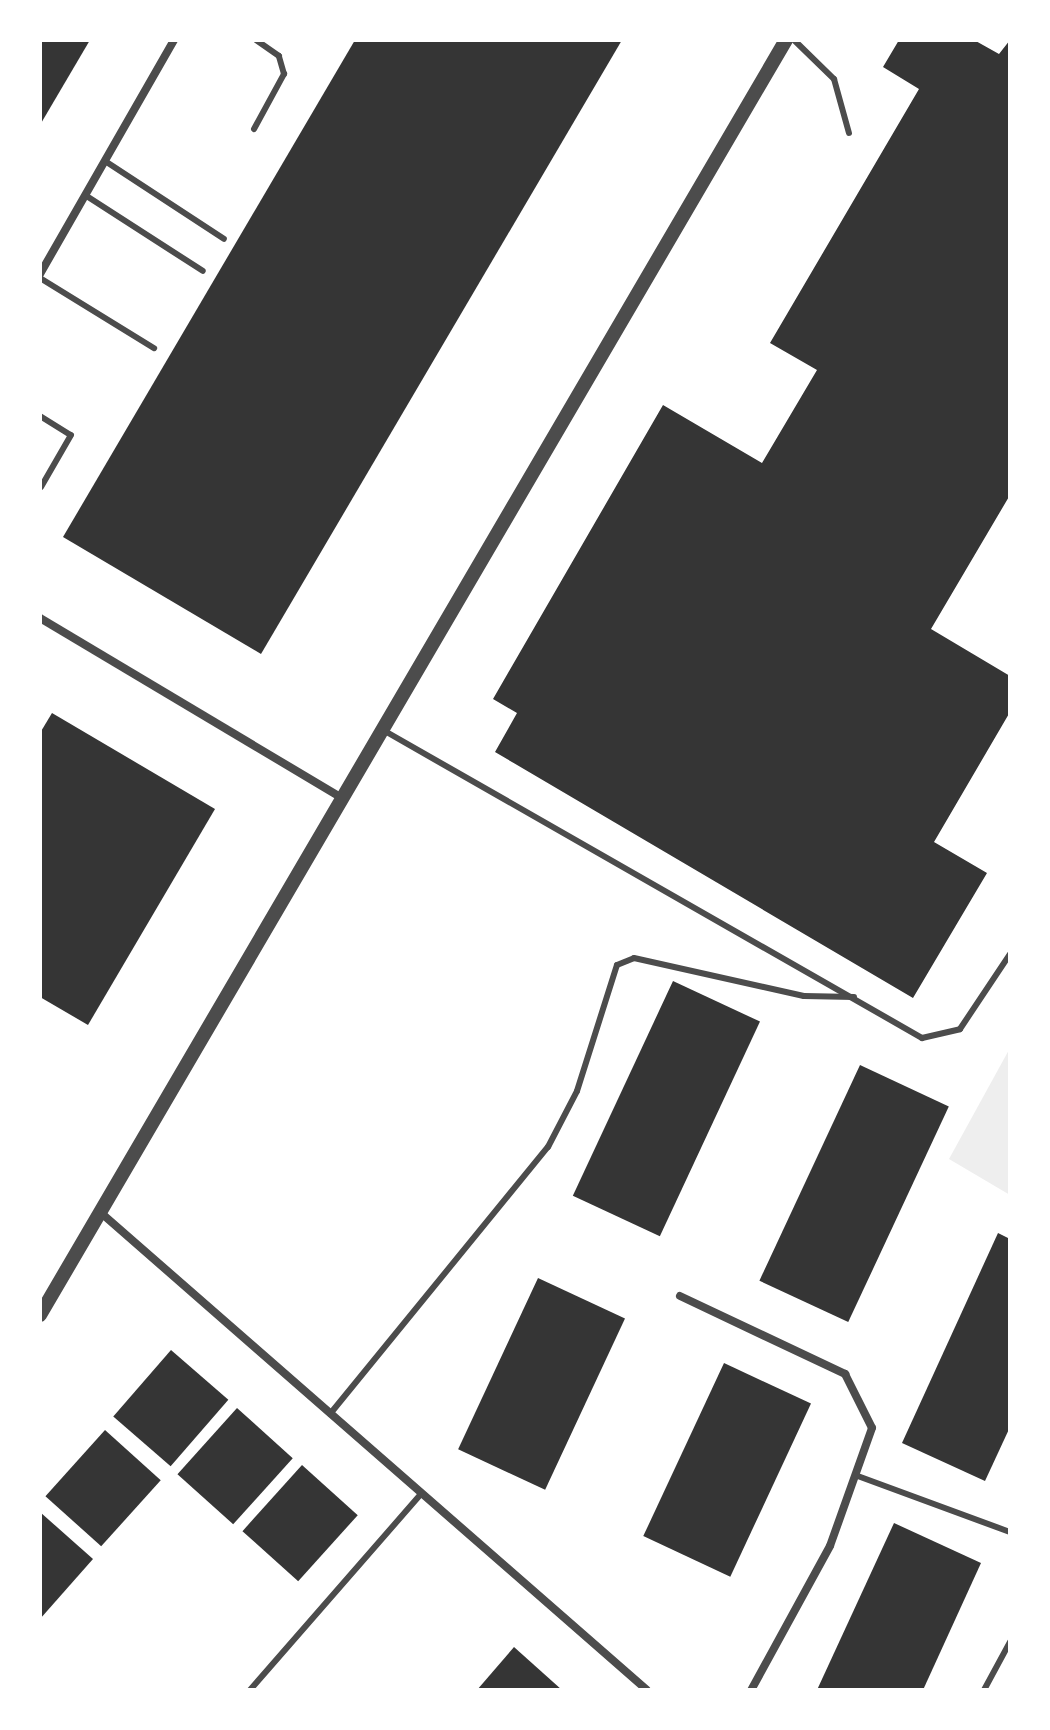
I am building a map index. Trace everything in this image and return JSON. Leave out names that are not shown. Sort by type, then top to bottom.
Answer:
[{"type":"street","points":[[40,276],[174,40]]},
{"type":"street","points":[[40,1315],[786,40]]},
{"type":"street","points":[[40,618],[342,798]]},
{"type":"street","points":[[100,1212],[647,1690]]},
{"type":"street","points":[[680,1296],[845,1374],[872,1428],[830,1546],[751,1690]]},
{"type":"lane","points":[[254,129],[284,74],[279,56],[256,40]]},
{"type":"lane","points":[[794,40],[834,79],[849,133]]},
{"type":"lane","points":[[105,161],[224,239]]},
{"type":"lane","points":[[85,195],[203,271]]},
{"type":"lane","points":[[40,276],[154,348]]},
{"type":"lane","points":[[40,416],[71,435],[41,487]]},
{"type":"lane","points":[[383,730],[922,1038],[945,1036],[960,1029],[1010,954]]},
{"type":"lane","points":[[330,1414],[548,1147],[577,1091],[617,965],[634,958],[804,996],[854,997]]},
{"type":"lane","points":[[855,1475],[1010,1532]]},
{"type":"lane","points":[[250,1690],[421,1494]]},
{"type":"lane","points":[[984,1690],[1010,1642]]},
{"type":"shaded area","points":[[1010,1048],[1010,1195],[949,1159]]},
{"type":"building","points":[[40,40],[90,40],[40,125]]},
{"type":"building","points":[[355,40],[622,40],[261,654],[63,537]]},
{"type":"building","points":[[899,40],[974,40],[999,54],[1010,40],[1010,495],[931,629],[1010,676],[1010,712],[934,842],[987,873],[913,998],[495,752],[517,713],[493,699],[663,405],[762,463],[817,370],[770,343],[919,89],[883,67]]},
{"type":"building","points":[[52,713],[215,809],[88,1025],[40,997],[40,733]]},
{"type":"building","points":[[673,981],[760,1022],[660,1236],[573,1196]]},
{"type":"building","points":[[860,1065],[949,1106],[848,1322],[759,1281]]},
{"type":"building","points":[[998,1233],[1010,1239],[1010,1427],[985,1481],[902,1443]]},
{"type":"building","points":[[538,1278],[625,1319],[545,1490],[458,1449]]},
{"type":"building","points":[[171,1350],[228,1400],[171,1466],[113,1416]]},
{"type":"building","points":[[724,1363],[811,1404],[730,1577],[643,1536]]},
{"type":"building","points":[[237,1408],[293,1458],[233,1524],[177,1474]]},
{"type":"building","points":[[105,1430],[161,1480],[101,1546],[45,1496]]},
{"type":"building","points":[[302,1465],[358,1515],[298,1581],[242,1531]]},
{"type":"building","points":[[40,1512],[93,1559],[40,1619]]},
{"type":"building","points":[[894,1523],[981,1563],[923,1690],[817,1690]]},
{"type":"building","points":[[514,1647],[562,1690],[477,1690]]}]
